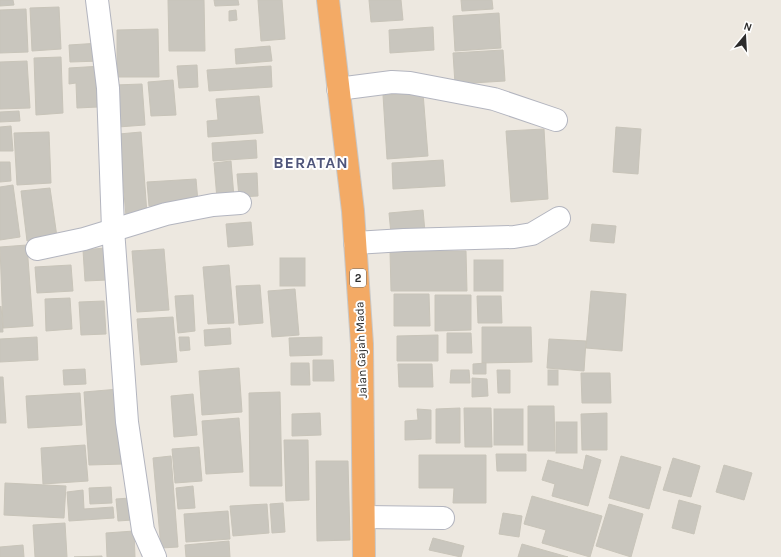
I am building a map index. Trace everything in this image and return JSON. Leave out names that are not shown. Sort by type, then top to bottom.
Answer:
[{"type":"highway","name":"Jalan Gajah Mada","points":[[328,0],[355,244],[362,344],[364,557]]},
{"type":"street","points":[[97,0],[108,88],[113,229],[131,458],[143,530],[155,557]]},
{"type":"street","points":[[338,89],[392,82],[410,83],[488,98],[556,120]]},
{"type":"street","points":[[37,249],[84,239],[166,214],[213,205],[240,203]]},
{"type":"street","points":[[355,244],[404,240],[514,237],[532,234],[559,218]]},
{"type":"street","points":[[364,517],[443,518]]},
{"type":"building","points":[[0,0],[13,0],[14,5],[0,6]]},
{"type":"building","points":[[168,0],[204,0],[205,51],[169,51]]},
{"type":"building","points":[[214,0],[238,0],[239,5],[215,6]]},
{"type":"building","points":[[258,0],[282,0],[285,39],[261,41]]},
{"type":"building","points":[[369,0],[401,0],[403,20],[371,22]]},
{"type":"building","points":[[461,0],[492,0],[493,9],[462,11]]},
{"type":"building","points":[[59,7],[61,49],[32,51],[30,8]]},
{"type":"building","points":[[26,9],[28,52],[0,53],[0,10]]},
{"type":"building","points":[[236,10],[237,20],[229,21],[229,11]]},
{"type":"building","points":[[499,13],[501,48],[455,51],[453,16]]},
{"type":"building","points":[[433,27],[434,50],[390,53],[389,30]]},
{"type":"building","points":[[158,29],[159,77],[117,77],[117,30]]},
{"type":"building","points":[[100,43],[101,61],[70,62],[69,45]]},
{"type":"building","points":[[270,46],[272,61],[236,64],[235,49]]},
{"type":"building","points":[[503,50],[505,81],[455,84],[453,53]]},
{"type":"building","points":[[61,57],[63,113],[36,115],[34,58]]},
{"type":"building","points":[[27,61],[30,108],[0,109],[0,62]]},
{"type":"building","points":[[197,65],[198,87],[179,88],[177,66]]},
{"type":"building","points":[[102,66],[96,83],[98,107],[77,108],[76,83],[69,84],[69,68]]},
{"type":"building","points":[[271,66],[272,87],[209,91],[207,70]]},
{"type":"building","points":[[173,80],[176,115],[151,116],[148,82]]},
{"type":"building","points":[[142,84],[145,125],[118,127],[115,85]]},
{"type":"building","points":[[423,93],[428,156],[387,159],[383,95]]},
{"type":"building","points":[[259,96],[263,133],[208,137],[207,121],[218,120],[216,99]]},
{"type":"building","points":[[19,111],[20,121],[0,122],[0,112]]},
{"type":"building","points":[[11,126],[13,151],[0,151],[0,127]]},
{"type":"building","points":[[616,127],[641,129],[638,174],[613,172]]},
{"type":"building","points":[[544,129],[548,199],[511,202],[506,131]]},
{"type":"building","points":[[49,132],[51,183],[17,185],[14,133]]},
{"type":"building","points":[[141,132],[147,214],[126,216],[119,134]]},
{"type":"building","points":[[256,140],[257,158],[213,161],[212,143]]},
{"type":"building","points":[[443,160],[445,186],[393,189],[392,163]]},
{"type":"building","points":[[231,161],[234,197],[217,199],[214,163]]},
{"type":"building","points":[[0,162],[10,162],[11,181],[0,182]]},
{"type":"building","points":[[257,173],[258,196],[239,197],[237,174]]},
{"type":"building","points":[[196,179],[198,202],[149,206],[147,182]]},
{"type":"building","points":[[13,185],[20,237],[0,240],[0,187]]},
{"type":"building","points":[[50,188],[57,237],[27,241],[21,191]]},
{"type":"building","points":[[423,210],[425,232],[391,234],[389,213]]},
{"type":"building","points":[[251,222],[253,245],[228,247],[226,224]]},
{"type":"building","points":[[592,224],[616,226],[614,243],[590,241]]},
{"type":"building","points":[[27,245],[33,326],[3,328],[0,247]]},
{"type":"building","points":[[105,248],[107,280],[85,281],[83,250]]},
{"type":"building","points":[[164,249],[169,310],[137,312],[132,251]]},
{"type":"building","points":[[390,251],[466,251],[467,291],[391,291]]},
{"type":"building","points":[[280,258],[305,258],[305,286],[280,286]]},
{"type":"building","points":[[474,260],[503,260],[503,291],[474,291]]},
{"type":"building","points":[[71,265],[73,291],[37,293],[35,267]]},
{"type":"building","points":[[229,265],[234,323],[208,324],[203,267]]},
{"type":"building","points":[[260,285],[263,323],[239,325],[236,286]]},
{"type":"building","points":[[295,289],[299,335],[272,337],[268,291]]},
{"type":"building","points":[[591,291],[626,294],[622,351],[586,348]]},
{"type":"building","points":[[394,294],[429,294],[430,326],[394,326]]},
{"type":"building","points":[[193,295],[195,331],[178,333],[175,296]]},
{"type":"building","points":[[435,295],[471,295],[471,330],[435,331]]},
{"type":"building","points":[[477,296],[501,296],[502,323],[478,323]]},
{"type":"building","points":[[70,298],[72,329],[46,331],[45,299]]},
{"type":"building","points":[[104,301],[106,334],[81,335],[79,302]]},
{"type":"building","points":[[1,306],[3,332],[0,332]]},
{"type":"building","points":[[173,317],[177,362],[141,365],[137,319]]},
{"type":"building","points":[[482,327],[531,327],[532,362],[482,363]]},
{"type":"building","points":[[230,328],[231,344],[205,346],[204,330]]},
{"type":"building","points":[[447,333],[471,333],[472,353],[447,353]]},
{"type":"building","points":[[438,335],[438,361],[397,361],[397,336]]},
{"type":"building","points":[[37,337],[38,360],[0,362],[0,339]]},
{"type":"building","points":[[179,337],[189,337],[190,350],[180,351]]},
{"type":"building","points":[[322,337],[322,355],[290,356],[289,338]]},
{"type":"building","points":[[549,339],[586,341],[584,371],[547,368]]},
{"type":"building","points":[[313,360],[333,360],[334,381],[313,381]]},
{"type":"building","points":[[291,363],[309,363],[310,385],[291,385]]},
{"type":"building","points":[[486,363],[486,374],[473,374],[473,364]]},
{"type":"building","points":[[398,364],[432,364],[433,387],[399,387]]},
{"type":"building","points":[[239,368],[242,412],[202,415],[199,371]]},
{"type":"building","points":[[85,369],[86,384],[64,385],[63,370]]},
{"type":"building","points":[[451,370],[469,370],[470,383],[450,383]]},
{"type":"building","points":[[497,370],[510,370],[510,393],[498,393]]},
{"type":"building","points":[[548,370],[558,370],[558,385],[548,385]]},
{"type":"building","points":[[581,373],[610,373],[611,403],[582,403]]},
{"type":"building","points":[[0,377],[3,377],[6,423],[0,423]]},
{"type":"building","points":[[472,378],[487,379],[488,396],[472,397]]},
{"type":"building","points":[[119,389],[124,464],[89,465],[84,392]]},
{"type":"building","points":[[280,392],[282,486],[250,486],[249,393]]},
{"type":"building","points":[[80,393],[82,425],[28,428],[26,396]]},
{"type":"building","points":[[193,394],[197,435],[174,437],[171,396]]},
{"type":"building","points":[[528,406],[554,406],[555,451],[528,451]]},
{"type":"building","points":[[460,408],[460,443],[436,443],[436,409]]},
{"type":"building","points":[[464,408],[491,408],[492,447],[465,447]]},
{"type":"building","points":[[417,409],[431,410],[431,439],[405,440],[405,421],[418,420]]},
{"type":"building","points":[[494,409],[523,409],[523,445],[494,445]]},
{"type":"building","points":[[320,413],[321,435],[292,436],[292,414]]},
{"type":"building","points":[[607,413],[607,450],[582,450],[581,414]]},
{"type":"building","points":[[239,418],[243,472],[206,474],[202,421]]},
{"type":"building","points":[[556,422],[577,422],[577,453],[556,453]]},
{"type":"building","points":[[284,440],[308,440],[309,500],[286,501]]},
{"type":"building","points":[[85,445],[88,481],[43,484],[41,448]]},
{"type":"building","points":[[199,447],[202,481],[175,483],[172,449]]},
{"type":"building","points":[[496,454],[526,454],[526,471],[497,471]]},
{"type":"building","points":[[419,455],[486,455],[486,503],[453,503],[454,488],[419,488]]},
{"type":"building","points":[[586,455],[601,460],[588,506],[552,496],[555,484],[542,480],[548,460],[583,470]]},
{"type":"building","points":[[171,456],[178,547],[161,548],[153,458]]},
{"type":"building","points":[[621,456],[661,467],[649,509],[609,498]]},
{"type":"building","points":[[673,458],[700,466],[691,497],[663,490]]},
{"type":"building","points":[[316,461],[348,461],[350,540],[317,541]]},
{"type":"building","points":[[724,465],[752,473],[744,500],[716,492]]},
{"type":"building","points":[[5,483],[66,486],[64,518],[4,515]]},
{"type":"building","points":[[193,486],[195,508],[178,509],[176,488]]},
{"type":"building","points":[[111,487],[112,503],[90,504],[89,488]]},
{"type":"building","points":[[83,490],[84,509],[113,507],[114,518],[69,521],[67,492]]},
{"type":"building","points":[[532,496],[602,516],[590,557],[542,543],[546,530],[524,524]]},
{"type":"building","points":[[130,498],[132,520],[118,521],[116,499]]},
{"type":"building","points":[[679,500],[701,506],[694,534],[672,528]]},
{"type":"building","points":[[283,503],[285,532],[272,533],[270,504]]},
{"type":"building","points":[[267,504],[269,533],[233,536],[230,506]]},
{"type":"building","points":[[609,504],[643,514],[631,557],[596,546]]},
{"type":"building","points":[[228,511],[230,539],[186,542],[184,514]]},
{"type":"building","points":[[503,513],[522,516],[519,537],[499,534]]},
{"type":"building","points":[[65,523],[67,557],[35,557],[33,525]]},
{"type":"building","points":[[134,531],[135,557],[107,557],[106,533]]},
{"type":"building","points":[[433,538],[464,546],[461,557],[429,550]]},
{"type":"building","points":[[229,541],[230,557],[186,557],[185,545]]},
{"type":"building","points":[[522,544],[568,557],[518,557]]},
{"type":"building","points":[[23,545],[24,557],[0,557],[0,547]]},
{"type":"building","points":[[102,556],[102,557],[74,557]]},
{"type":"district","name":"BERATAN","points":[[311,162]]}]
